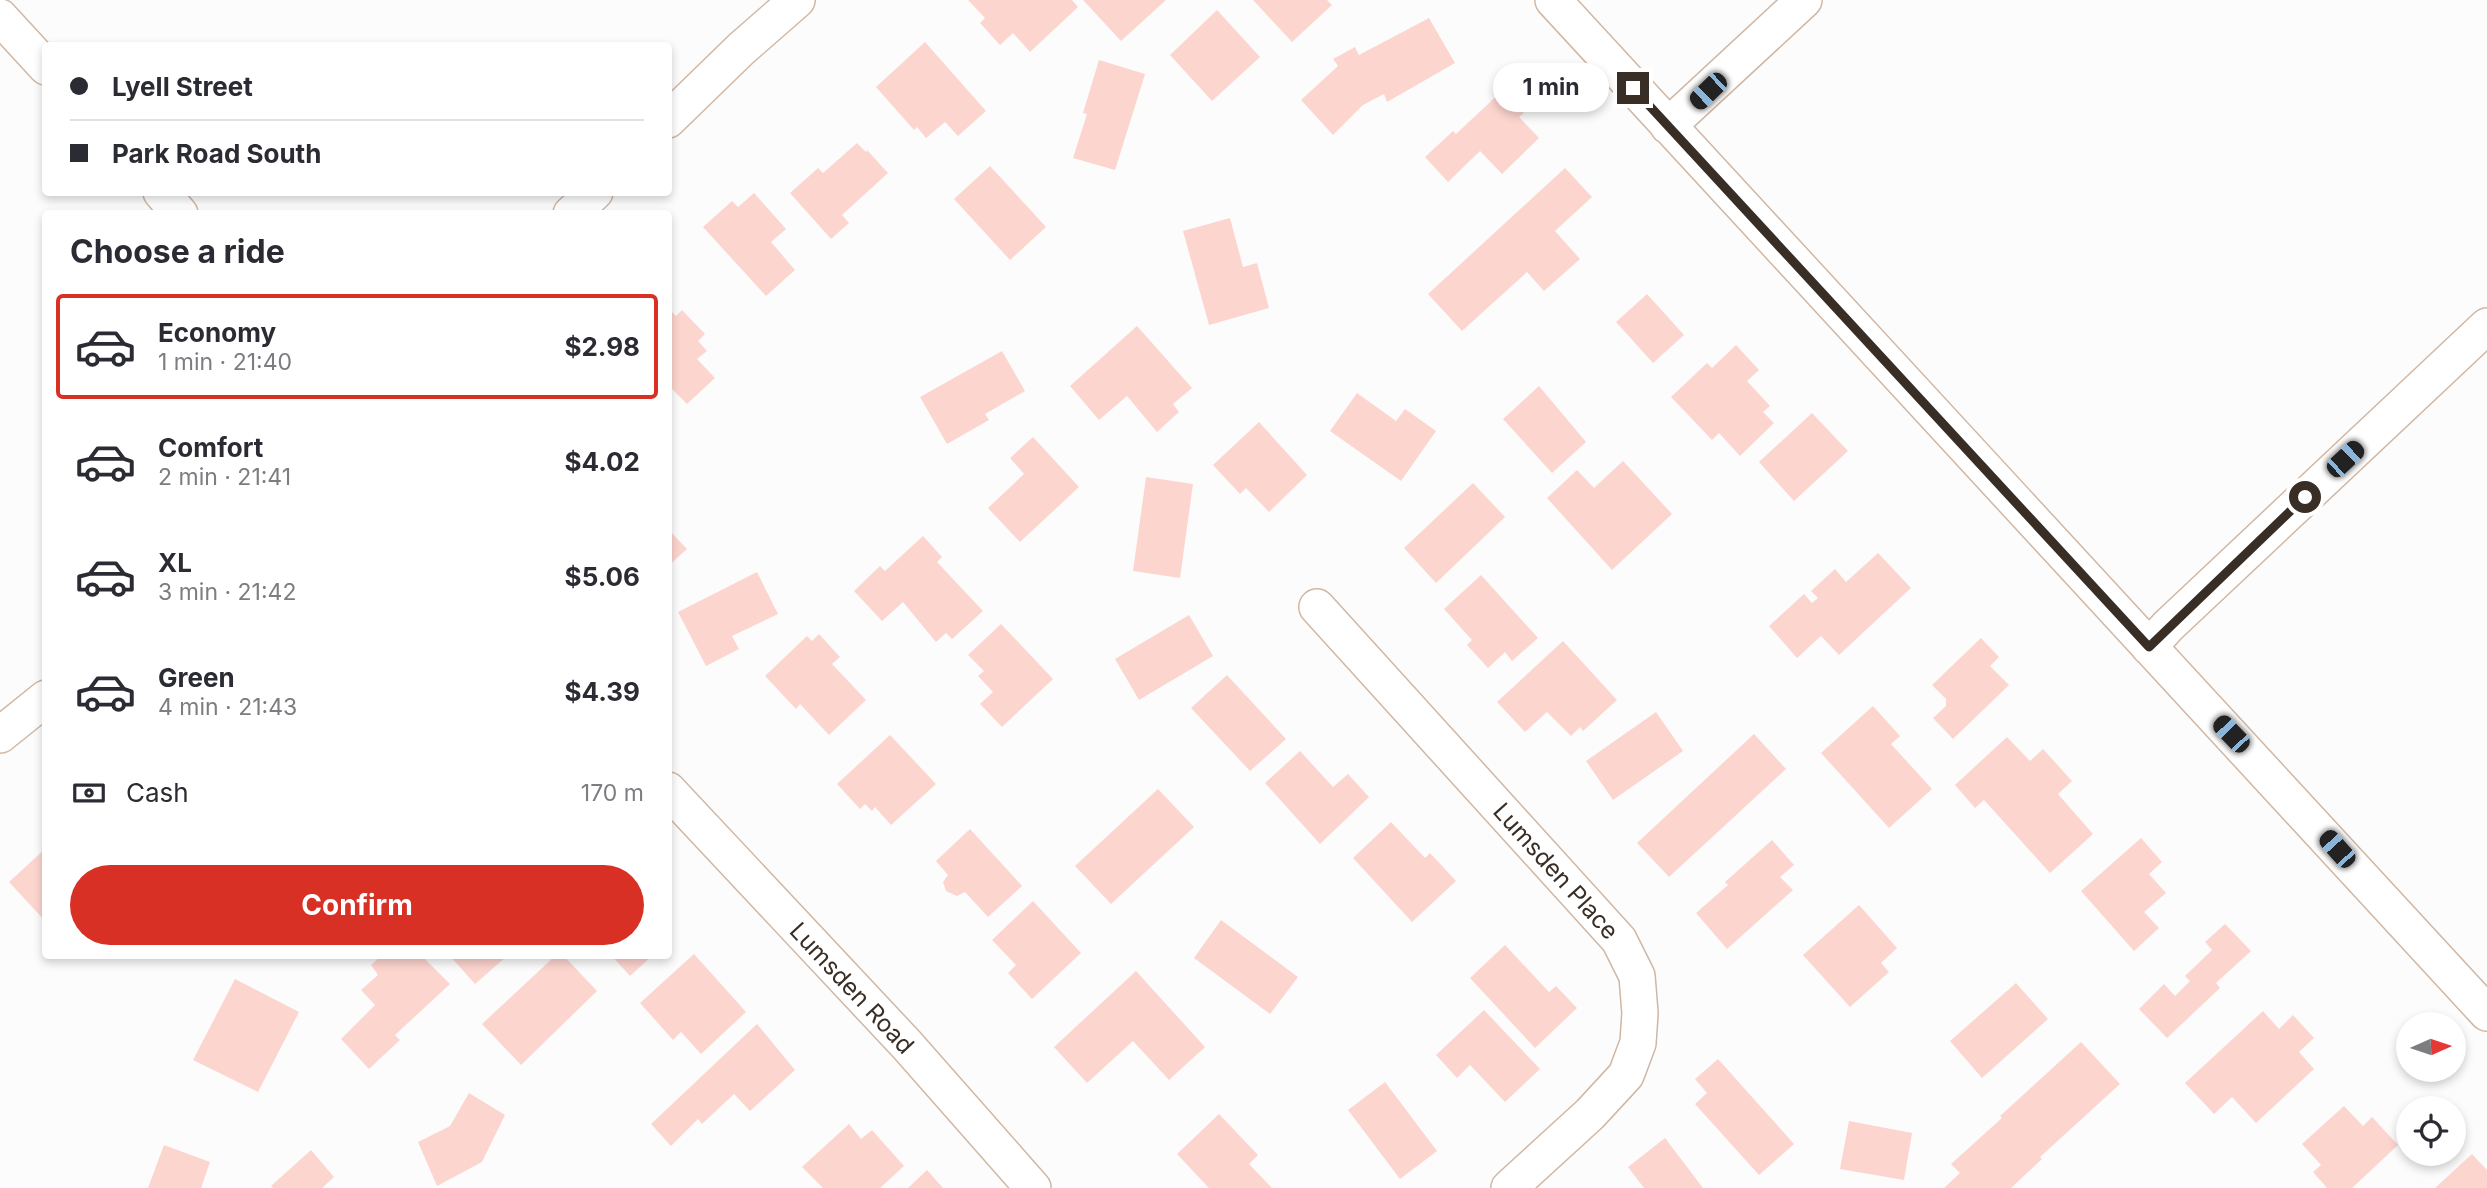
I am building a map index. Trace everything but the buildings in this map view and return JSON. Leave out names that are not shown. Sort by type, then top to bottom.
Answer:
[{"type":"street","points":[[672,116],[741,49],[797,0]]},
{"type":"street","points":[[1553,0],[2487,1013]]},
{"type":"street","points":[[1668,127],[1804,0]]},
{"type":"street","points":[[0,17],[42,63]]},
{"type":"street","points":[[164,196],[177,210]]},
{"type":"street","points":[[575,210],[591,196]]},
{"type":"street","points":[[2149,647],[2168,626],[2487,326]]},
{"type":"street","name":"Lumsden Place","points":[[1318,607],[1619,940],[1637,976],[1639,1043],[1626,1075],[1590,1114],[1509,1188]]},
{"type":"street","points":[[0,735],[42,701]]},
{"type":"street","name":"Lumsden Road","points":[[672,794],[906,1045],[1033,1188]]},
{"type":"route","points":[[1633,88],[2149,647],[2305,497]]}]
